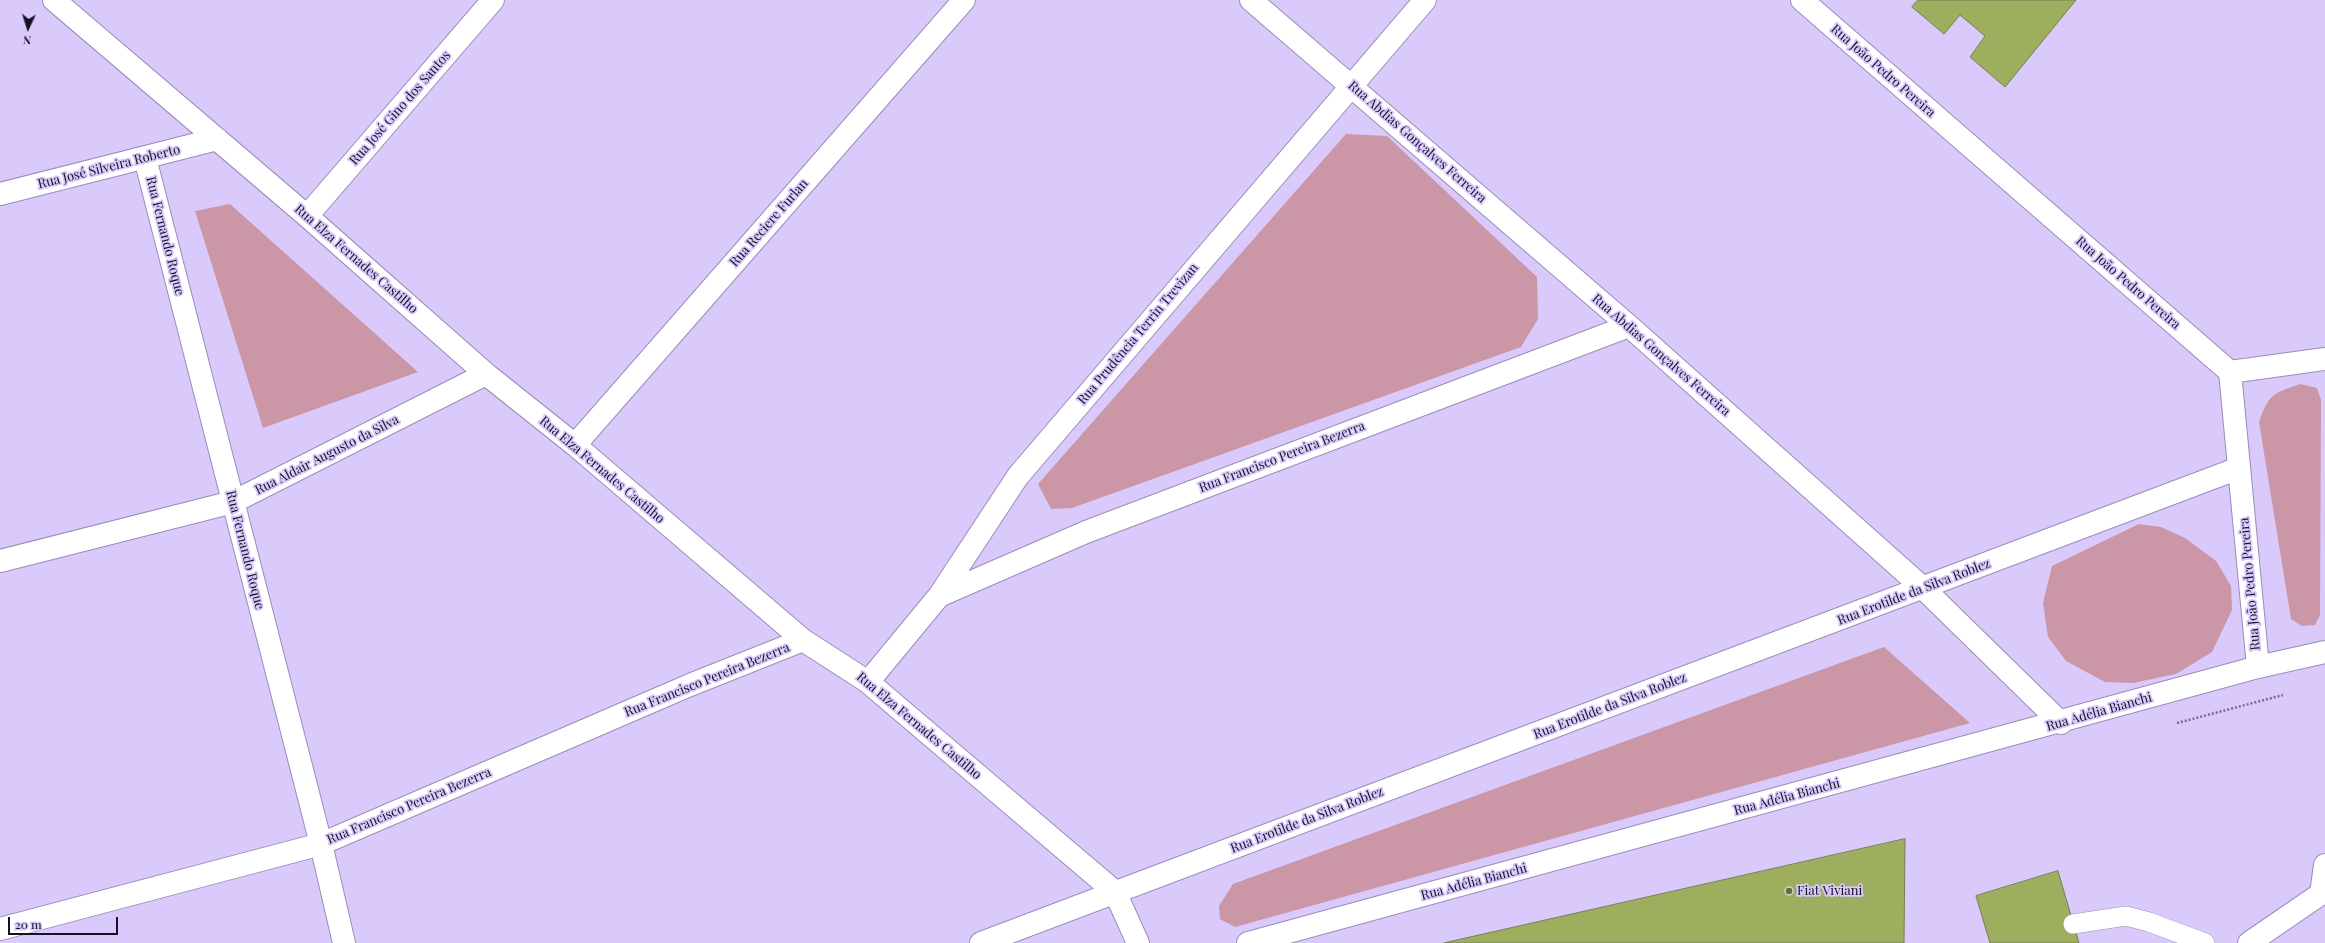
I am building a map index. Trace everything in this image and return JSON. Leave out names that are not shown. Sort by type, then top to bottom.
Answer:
[{"type":"street","name":"Rua Elza Fernades Castilho","points":[[54,0],[307,216],[486,374],[575,445],[803,640],[868,682],[1115,892],[1138,943]]},
{"type":"street","name":"Rua José Gino dos Santos","points":[[307,216],[493,0]]},
{"type":"street","name":"Rua Reciere Furlan","points":[[575,445],[964,0]]},
{"type":"street","name":"Rua Abdias Gonçalves Ferreira","points":[[1251,0],[1351,84],[1629,326],[1923,588],[2061,723]]},
{"type":"street","name":"Rua Prudência Terrin Trevizan","points":[[868,682],[939,596],[1018,476],[1351,84],[1425,0]]},
{"type":"street","name":"Rua João Pedro Pereira","points":[[1802,0],[2230,372],[2258,667]]},
{"type":"street","name":"Rua José Silveira Roberto","points":[[0,194],[217,139]]},
{"type":"street","name":"Rua Fernando Roque","points":[[145,158],[321,844],[344,943]]},
{"type":"street","name":"Rua Francisco Pereira Bezerra","points":[[939,596],[1086,532],[1629,326]]},
{"type":"street","points":[[2230,372],[2325,359]]},
{"type":"street","name":"Rua Aldair Augusto da Silva","points":[[0,561],[233,502],[486,374]]},
{"type":"street","name":"Rua Erotilde da Silva Roblez","points":[[981,943],[2239,468]]},
{"type":"street","name":"Rua Francisco Pereira Bezerra","points":[[0,929],[321,844],[690,685],[803,640]]},
{"type":"street","name":"Rua Adélia Bianchi","points":[[1248,943],[2061,723],[2258,667],[2325,652]]},
{"type":"street","points":[[2249,943],[2323,893],[2325,865]]},
{"type":"lane","points":[[2073,924],[2126,916],[2149,922],[2205,943]]},
{"type":"shaded area","points":[[1346,134],[1387,136],[1537,277],[1538,319],[1521,347],[1072,508],[1051,509],[1038,484]]},
{"type":"shaded area","points":[[230,204],[418,372],[263,428],[195,211]]},
{"type":"shaded area","points":[[2300,384],[2317,388],[2321,400],[2320,615],[2315,625],[2302,626],[2291,619],[2259,422],[2269,400],[2273,396],[2283,390]]},
{"type":"shaded area","points":[[2139,524],[2161,527],[2185,538],[2216,561],[2231,586],[2232,610],[2212,652],[2176,674],[2133,683],[2105,682],[2066,661],[2048,637],[2043,603],[2052,566]]},
{"type":"shaded area","points":[[1884,647],[1970,723],[1235,927],[1220,919],[1219,906],[1233,884]]},
{"type":"building","points":[[1918,0],[2076,0],[2005,87],[1970,57],[1985,36],[1960,15],[1944,34],[1912,7]]},
{"type":"building","name":"Fiat Viviani","points":[[1905,839],[1904,943],[1444,943]]},
{"type":"building","points":[[2058,871],[2079,943],[1990,943],[1976,896]]},
{"type":"place","name":"Fiat Viviani","points":[[1789,891]]}]
